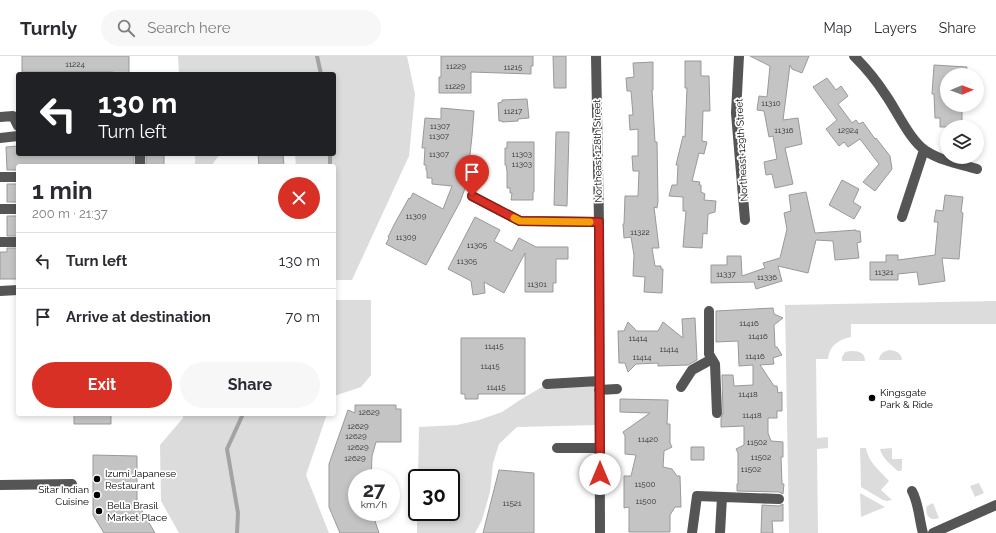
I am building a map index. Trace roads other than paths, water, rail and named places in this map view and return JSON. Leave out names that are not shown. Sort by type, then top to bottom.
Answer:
[{"type":"street","name":"Northeast 128th Street","points":[[596,56],[599,222],[598,297],[600,533]]},
{"type":"street","name":"Northeast 129th Street","points":[[739,56],[736,113],[745,220]]},
{"type":"street","points":[[854,56],[865,67],[885,94],[913,138],[924,150],[942,159],[977,169]]},
{"type":"street","points":[[0,117],[13,116],[16,122]]},
{"type":"street","points":[[0,138],[16,136]]},
{"type":"street","points":[[902,217],[924,150]]},
{"type":"street","points":[[0,177],[16,177]]},
{"type":"street","points":[[472,196],[520,221],[599,222]]},
{"type":"street","points":[[0,209],[16,209]]},
{"type":"street","points":[[0,242],[16,242]]},
{"type":"street","points":[[0,291],[16,290]]},
{"type":"street","points":[[709,311],[709,354],[715,364],[717,413]]},
{"type":"street","points":[[681,387],[692,370],[712,359]]},
{"type":"street","points":[[548,384],[599,385],[617,389]]},
{"type":"street","points":[[558,448],[600,448]]},
{"type":"street","points":[[0,485],[72,484]]},
{"type":"street","points":[[912,491],[917,501],[923,533]]},
{"type":"street","points":[[692,533],[697,496],[779,499]]},
{"type":"street","points":[[720,533],[722,497]]},
{"type":"street","points":[[933,533],[996,505]]},
{"type":"waterway","points":[[317,56],[321,72]]},
{"type":"waterway","points":[[330,156],[330,164]]},
{"type":"waterway","points":[[237,533],[238,513],[227,449],[242,416]]},
{"type":"place","name":"Kingsgate Park & Ride","points":[[872,398]]},
{"type":"place","name":"Izumi Japanese Restaurant","points":[[97,479]]},
{"type":"place","name":"Sitar Indian Cuisine","points":[[97,495]]},
{"type":"place","name":"Bella Brasil Market Place","points":[[99,511]]}]
